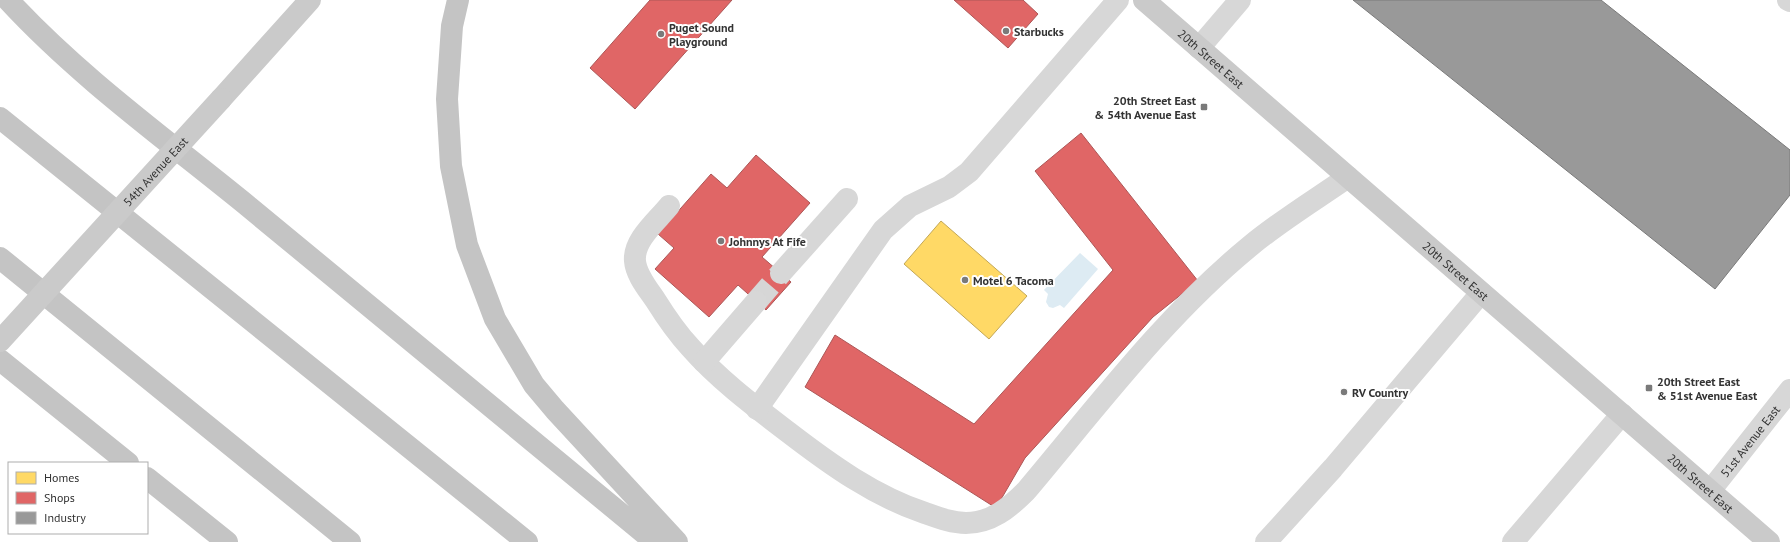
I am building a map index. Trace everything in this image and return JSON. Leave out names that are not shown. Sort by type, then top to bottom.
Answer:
[{"type":"highway","points":[[8,0],[36,30],[122,107],[246,205],[655,542]]},
{"type":"highway","points":[[458,0],[452,26],[447,99],[452,166],[467,244],[495,319],[534,384],[554,410],[677,542]]},
{"type":"highway","points":[[0,118],[527,542]]},
{"type":"highway","points":[[0,258],[350,542]]},
{"type":"highway","points":[[0,360],[127,462]]},
{"type":"highway","points":[[148,479],[227,542]]},
{"type":"main road","name":"54th Avenue East","points":[[0,341],[310,0]]},
{"type":"main road","name":"20th Street East","points":[[1144,0],[1769,542]]},
{"type":"street","points":[[757,408],[883,230],[910,206],[950,187],[969,172],[1118,0]]},
{"type":"street","points":[[1199,48],[1240,0]]},
{"type":"street","points":[[669,206],[638,243],[634,261],[641,279],[669,321],[704,362],[757,408],[840,471],[893,501],[957,522],[974,523],[987,520],[1001,513],[1026,491],[1161,332],[1215,278],[1249,247],[1348,177]]},
{"type":"street","points":[[781,273],[847,199]]},
{"type":"street","points":[[1266,542],[1333,468],[1481,293]]},
{"type":"street","points":[[704,362],[756,302]]},
{"type":"street","name":"51st Avenue East","points":[[1710,491],[1790,390]]},
{"type":"street","points":[[1513,542],[1622,414]]},
{"type":"shaded area","points":[[1080,253],[1098,269],[1064,308],[1060,305],[1053,308],[1049,307],[1046,302],[1048,294],[1044,290]]},
{"type":"building: Homes","name":"Motel 6 Tacoma","points":[[941,221],[1027,296],[989,339],[904,264]]},
{"type":"building: Shops","name":"Puget Sound Playground","points":[[650,0],[732,0],[635,109],[590,68]]},
{"type":"building: Shops","name":"Starbucks","points":[[954,0],[1023,0],[1038,14],[1008,48]]},
{"type":"building: Shops","points":[[1081,133],[1198,281],[1153,317],[1025,458],[996,508],[805,387],[835,335],[974,424],[1113,270],[1035,171]]},
{"type":"building: Shops","name":"Johnnys At Fife","points":[[756,155],[810,203],[762,257],[791,282],[766,310],[738,285],[709,317],[655,269],[674,248],[658,234],[711,174],[727,188]]},
{"type":"building: Industry","points":[[1353,0],[1601,0],[1790,150],[1790,195],[1715,289]]},
{"type":"tunnel","points":[[756,302],[781,273]]},
{"type":"place","name":"Starbucks","points":[[1006,31]]},
{"type":"place","name":"Puget Sound Playground","points":[[661,34]]},
{"type":"place","name":"20th Street East & 54th Avenue East","points":[[1204,107]]},
{"type":"place","name":"Johnnys At Fife","points":[[721,241]]},
{"type":"place","name":"Motel 6 Tacoma","points":[[965,280]]},
{"type":"place","name":"20th Street East & 51st Avenue East","points":[[1649,388]]},
{"type":"place","name":"RV Country","points":[[1344,392]]}]
